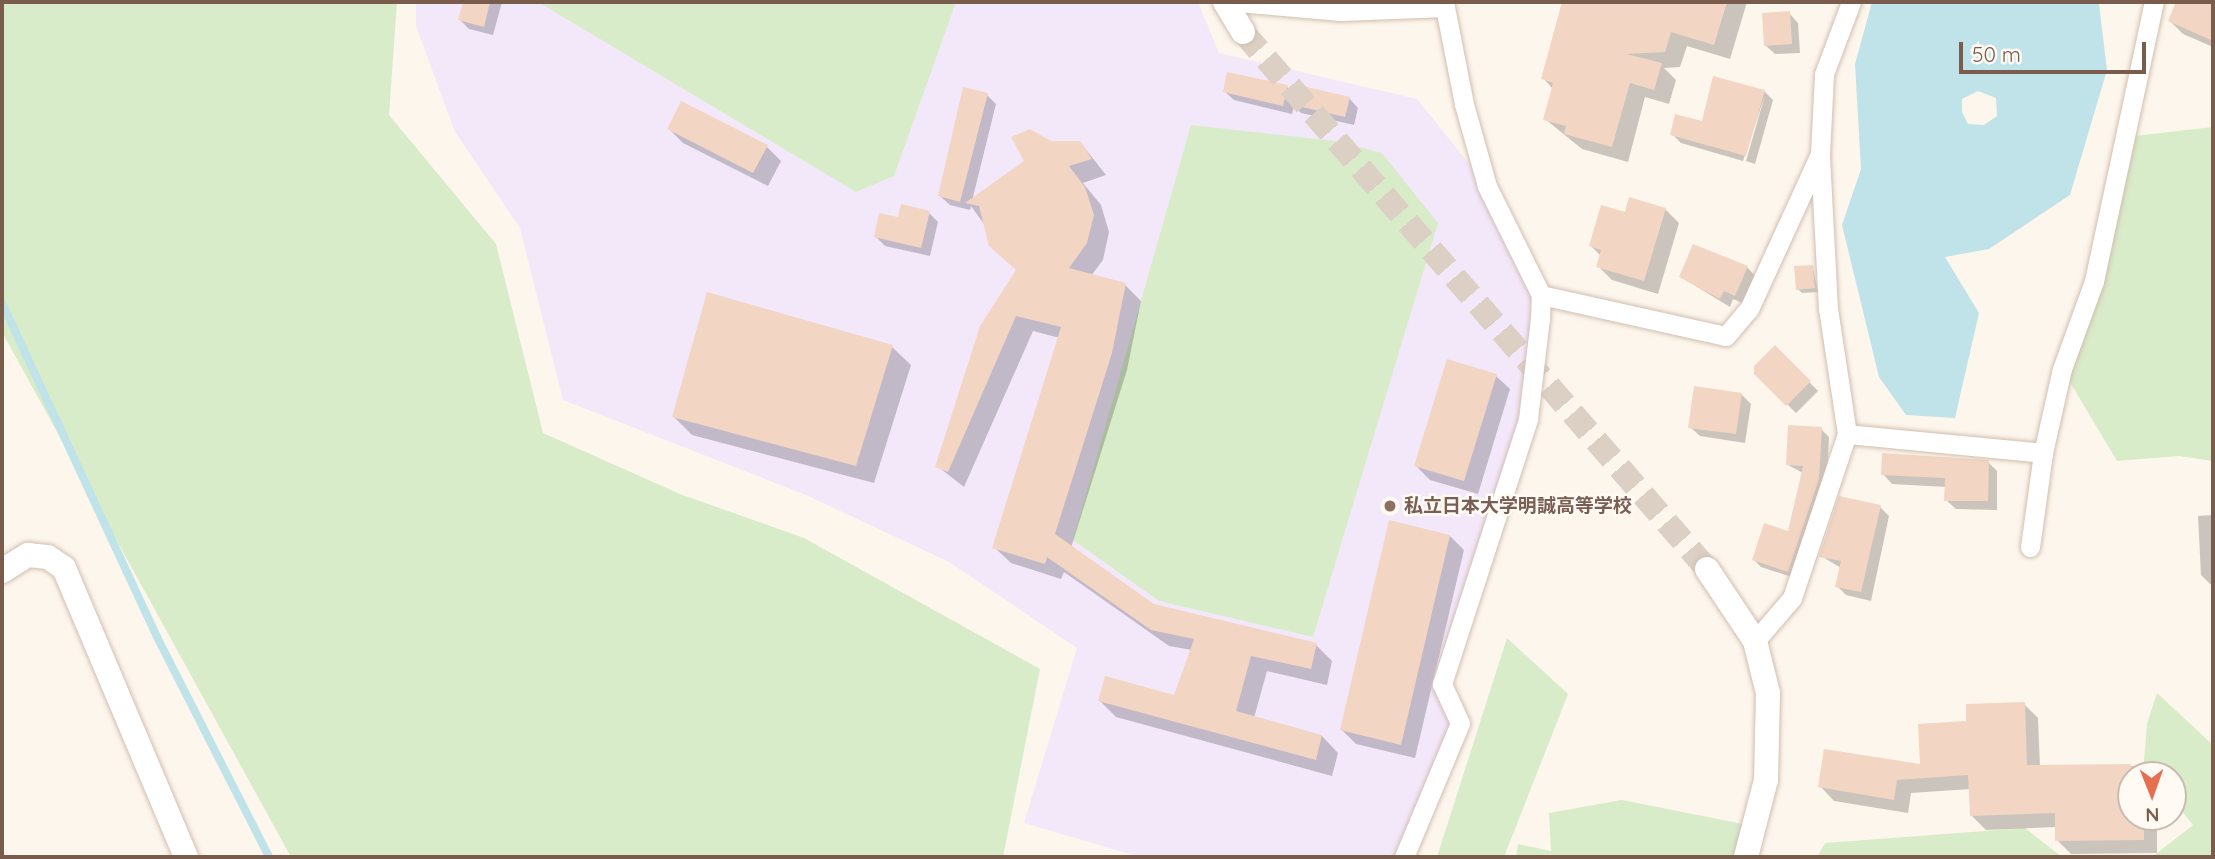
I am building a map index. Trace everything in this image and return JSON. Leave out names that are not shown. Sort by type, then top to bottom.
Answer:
[{"type":"street","points":[[1225,2],[1243,32]]},
{"type":"street","points":[[1238,2],[1341,11],[1444,4],[1464,104],[1488,186],[1541,295],[1528,419],[1442,684],[1460,723],[1404,857]]},
{"type":"street","points":[[1755,641],[1792,598],[1847,434],[1828,309],[1820,154],[1824,74],[1851,2]]},
{"type":"street","points":[[2030,547],[2043,453],[2062,369],[2094,281],[2154,2]]},
{"type":"street","points":[[1541,295],[1726,336],[1748,309],[1820,154]]},
{"type":"street","points":[[1847,434],[2043,453]]},
{"type":"street","points":[[2,571],[28,555],[48,556],[64,568],[186,857]]},
{"type":"street","points":[[1707,569],[1755,641],[1768,693],[1770,739],[1766,780],[1746,857]]},
{"type":"shaded area","points":[[416,2],[1198,2],[1219,53],[1417,99],[1487,186],[1541,295],[1533,372],[1442,684],[1460,723],[1404,857],[1140,857],[1024,823],[1077,648],[949,562],[806,495],[563,400],[520,228],[455,132],[416,26]]},
{"type":"green space","points":[[2,2],[397,2],[389,115],[496,244],[543,433],[680,494],[804,538],[1040,669],[1003,857],[291,857],[2,332]]},
{"type":"green space","points":[[538,2],[956,2],[894,176],[856,192]]},
{"type":"green space","points":[[1191,125],[1335,141],[1382,153],[1438,223],[1313,637],[1159,601],[1073,540]]},
{"type":"green space","points":[[2213,127],[2213,461],[2179,456],[2117,461],[2062,369],[2125,137]]},
{"type":"green space","points":[[1507,638],[1568,694],[1504,857],[1437,857]]},
{"type":"green space","points":[[2157,693],[2213,745],[2213,857],[2152,857],[2193,825],[2187,818],[2187,761],[2144,761],[2147,724]]},
{"type":"green space","points":[[1622,800],[1753,826],[1746,857],[1516,857],[1518,844],[1551,851],[1549,813]]},
{"type":"green space","points":[[2025,828],[2062,857],[1817,857],[1825,843]]},
{"type":"water","points":[[1872,2],[2099,4],[2107,70],[2070,195],[1989,249],[1945,257],[1979,313],[1955,418],[1906,415],[1879,377],[1842,225],[1861,169],[1855,64]],"holes":[[[1978,91],[1996,98],[1997,116],[1984,125],[1968,124],[1962,112],[1962,99]]]},
{"type":"building","points":[[463,2],[490,2],[484,27],[458,20]]},
{"type":"building","points":[[1562,2],[1727,2],[1714,45],[1671,32],[1665,52],[1626,54],[1662,63],[1654,90],[1630,83],[1612,147],[1564,134],[1566,126],[1543,120],[1553,83],[1541,79]]},
{"type":"building","points":[[2176,2],[2213,2],[2213,41],[2168,21]]},
{"type":"building","points":[[1790,11],[1792,44],[1764,46],[1762,13]]},
{"type":"building","points":[[1227,72],[1288,85],[1283,106],[1223,92]]},
{"type":"building","points":[[1713,76],[1765,90],[1746,156],[1670,135],[1675,114],[1702,121]]},
{"type":"building","points":[[1294,84],[1350,97],[1345,117],[1289,104]]},
{"type":"building","points":[[963,87],[988,93],[960,202],[938,196]]},
{"type":"building","points":[[681,101],[768,145],[753,173],[667,129]]},
{"type":"building","points":[[1030,129],[1051,141],[1080,141],[1092,159],[1069,166],[1085,187],[1094,215],[1087,243],[1069,268],[1126,283],[1112,353],[1055,534],[1154,604],[1317,643],[1311,669],[1251,656],[1236,711],[1322,735],[1316,760],[1098,701],[1105,676],[1174,695],[1194,639],[1151,630],[1047,557],[1045,564],[992,548],[1061,327],[1016,316],[948,472],[935,467],[980,326],[1016,270],[989,246],[979,206],[965,203],[1024,161],[1011,137]]},
{"type":"building","points":[[1629,197],[1666,208],[1644,281],[1596,267],[1601,250],[1589,246],[1601,205],[1625,212]]},
{"type":"building","points":[[901,204],[930,211],[921,248],[874,237],[879,213],[898,217]]},
{"type":"building","points":[[1693,244],[1748,266],[1735,296],[1724,291],[1720,299],[1679,277]]},
{"type":"building","points":[[1813,265],[1815,288],[1796,290],[1794,266]]},
{"type":"building","points":[[707,292],[893,345],[856,466],[672,417]]},
{"type":"building","points":[[1775,345],[1811,381],[1786,406],[1754,374],[1754,366]]},
{"type":"building","points":[[1447,359],[1497,374],[1464,481],[1414,466]]},
{"type":"building","points":[[1694,386],[1742,393],[1736,434],[1688,428]]},
{"type":"building","points":[[1788,425],[1822,427],[1819,479],[1788,572],[1752,560],[1764,523],[1788,531],[1803,466],[1786,465]]},
{"type":"building","points":[[1882,453],[1989,460],[1988,501],[1944,501],[1945,478],[1881,475]]},
{"type":"building","points":[[1839,496],[1881,505],[1861,592],[1835,587],[1841,561],[1819,557]]},
{"type":"building","points":[[1389,520],[1450,535],[1401,745],[1340,730]]},
{"type":"building","points":[[2025,702],[2027,765],[2117,764],[2117,831],[2144,831],[2144,840],[2055,841],[2055,813],[1970,816],[1968,775],[1897,780],[1894,800],[1818,787],[1824,749],[1920,764],[1918,724],[1966,721],[1966,704]]},
{"type":"waterway","points":[[2,303],[157,637],[269,857]]},
{"type":"tunnel","points":[[1243,32],[1707,569]]},
{"type":"place","name":"私立日本大学明誠高等学校","points":[[1390,506]]}]
